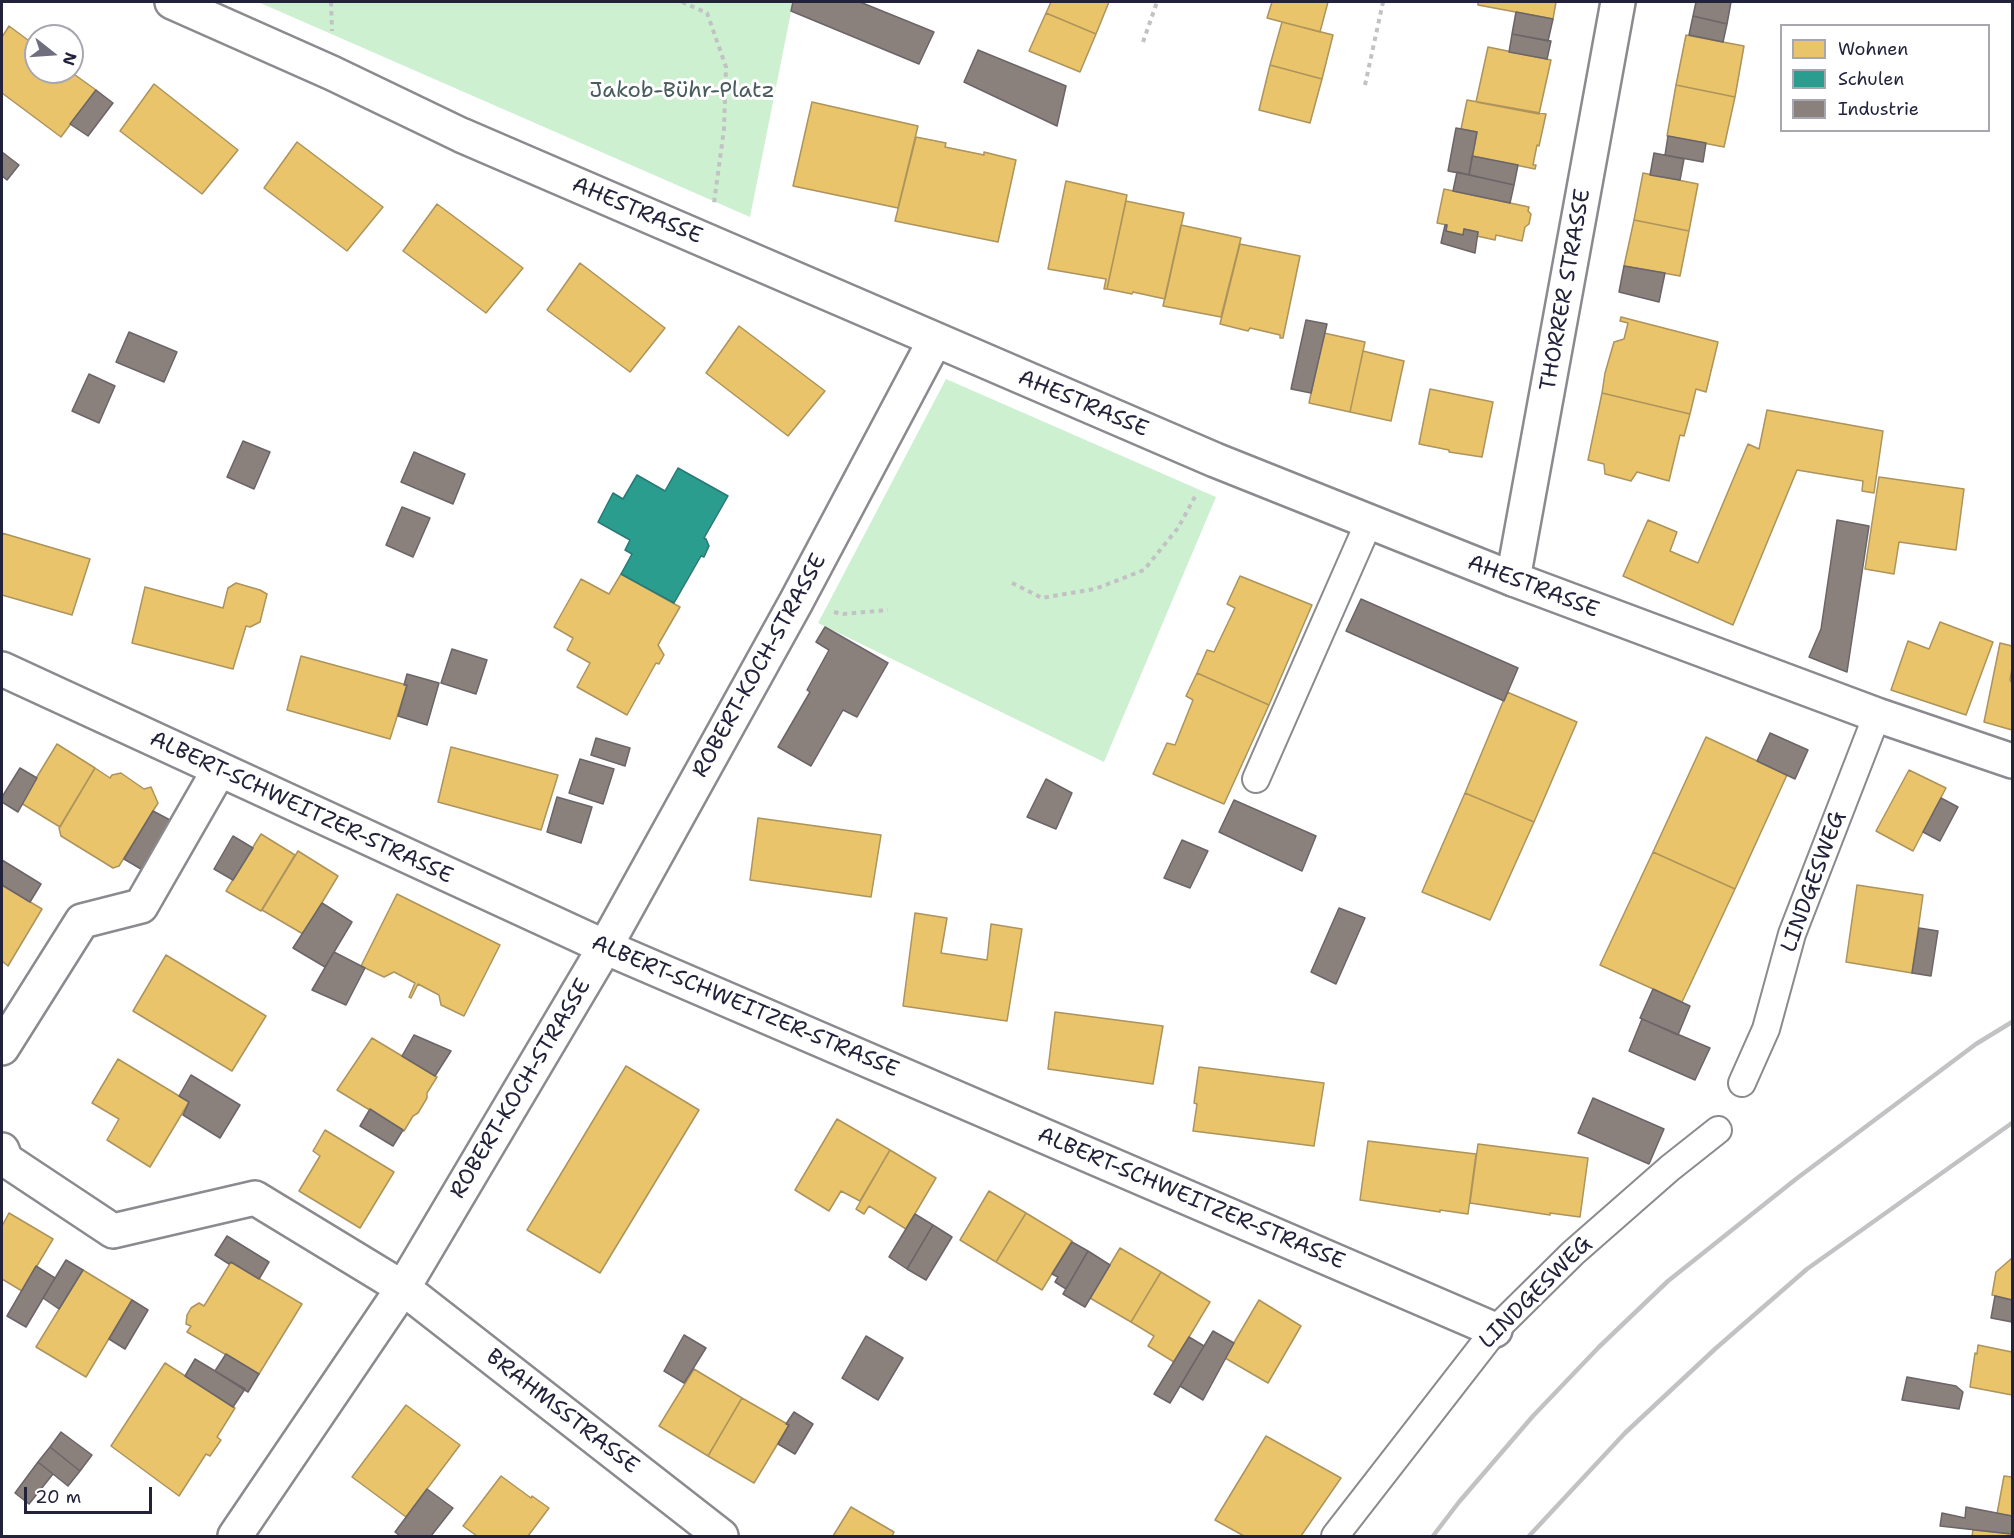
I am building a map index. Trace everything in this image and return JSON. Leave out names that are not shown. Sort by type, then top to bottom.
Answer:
[{"type":"street","name":"AHESTRASSE","points":[[172,2],[332,73],[461,135],[1215,460],[1513,579],[1877,715],[2013,761]]},
{"type":"street","name":"THORRER STRASSE","points":[[1513,579],[1618,2]]},
{"type":"street","name":"ROBERT-KOCH-STRASSE","points":[[235,1536],[403,1288],[605,947],[796,602],[936,340]]},
{"type":"street","name":"ALBERT-SCHWEITZER-STRASSE","points":[[2,669],[605,947],[1495,1330]]},
{"type":"street","points":[[2,1048],[82,921],[141,906],[219,770]]},
{"type":"street","name":"BRAHMSSTRASSE","points":[[2,1150],[6,1160],[113,1231],[255,1198],[403,1288],[721,1536]]},
{"type":"lane","points":[[1256,779],[1368,522]]},
{"type":"lane","name":"LINDGESWEG","points":[[1742,1083],[1766,1029],[1792,933],[1877,715]]},
{"type":"lane","name":"LINDGESWEG","points":[[1335,1536],[1495,1330],[1573,1253],[1670,1168],[1718,1130]]},
{"type":"path","points":[[682,2],[707,13],[726,67],[724,129],[709,242]]},
{"type":"path","points":[[1143,42],[1157,2]]},
{"type":"path","points":[[1365,85],[1383,2]]},
{"type":"path","points":[[1012,583],[1042,598],[1095,589],[1144,570],[1178,528],[1215,460]]},
{"type":"path","points":[[796,602],[843,614],[888,610]]},
{"type":"green space","name":"Jakob-Bühr-Platz","points":[[258,2],[793,2],[750,217]]},
{"type":"green space","points":[[946,379],[1216,497],[1104,762],[818,623]]},
{"type":"building: Wohnen","points":[[1051,2],[1109,2],[1096,34],[1046,13]]},
{"type":"building: Wohnen","points":[[1272,2],[1328,2],[1320,32],[1267,18]]},
{"type":"building: Wohnen","points":[[1478,2],[1556,2],[1553,19],[1478,5]]},
{"type":"building: Wohnen","points":[[1046,13],[1096,34],[1080,72],[1029,51]]},
{"type":"building: Wohnen","points":[[1282,22],[1333,35],[1322,79],[1270,65]]},
{"type":"building: Wohnen","points":[[9,26],[24,37],[24,84],[84,84],[84,81],[96,90],[61,137],[2,93],[2,37]]},
{"type":"building: Wohnen","points":[[1686,35],[1744,46],[1735,97],[1676,85]]},
{"type":"building: Wohnen","points":[[1488,47],[1551,60],[1539,114],[1476,102]]},
{"type":"building: Wohnen","points":[[1270,65],[1322,79],[1310,123],[1259,110]]},
{"type":"building: Wohnen","points":[[154,84],[238,150],[202,194],[120,131]]},
{"type":"building: Wohnen","points":[[1676,85],[1735,97],[1724,147],[1667,136]]},
{"type":"building: Wohnen","points":[[1467,100],[1546,114],[1533,165],[1536,165],[1535,169],[1472,156],[1477,132],[1461,129]]},
{"type":"building: Wohnen","points":[[812,102],[918,126],[898,208],[793,186]]},
{"type":"building: Wohnen","points":[[916,137],[946,143],[945,147],[984,155],[984,152],[1016,160],[998,242],[895,221]]},
{"type":"building: Wohnen","points":[[297,142],[383,207],[347,251],[264,188]]},
{"type":"building: Wohnen","points":[[1643,173],[1698,184],[1689,231],[1634,220]]},
{"type":"building: Wohnen","points":[[1066,181],[1127,195],[1107,289],[1104,289],[1106,279],[1048,269]]},
{"type":"building: Wohnen","points":[[1444,189],[1529,207],[1528,211],[1531,214],[1529,224],[1525,227],[1522,241],[1496,235],[1495,240],[1477,236],[1478,232],[1464,229],[1463,235],[1446,231],[1447,225],[1437,223]]},
{"type":"building: Wohnen","points":[[1126,201],[1184,213],[1165,299],[1107,289]]},
{"type":"building: Wohnen","points":[[437,204],[523,268],[486,313],[403,251]]},
{"type":"building: Wohnen","points":[[1634,220],[1689,231],[1680,276],[1624,266]]},
{"type":"building: Wohnen","points":[[1181,225],[1241,238],[1221,317],[1163,306]]},
{"type":"building: Wohnen","points":[[1240,244],[1300,256],[1283,338],[1280,338],[1280,335],[1250,328],[1248,331],[1220,324]]},
{"type":"building: Wohnen","points":[[580,263],[665,328],[630,372],[547,310]]},
{"type":"building: Wohnen","points":[[1621,317],[1718,342],[1706,392],[1696,389],[1690,414],[1602,393],[1614,342],[1624,339],[1628,323],[1620,321]]},
{"type":"building: Wohnen","points":[[739,326],[825,391],[788,436],[706,373]]},
{"type":"building: Wohnen","points":[[1324,333],[1365,342],[1350,412],[1309,403]]},
{"type":"building: Wohnen","points":[[1363,351],[1404,361],[1391,421],[1350,412]]},
{"type":"building: Wohnen","points":[[1430,389],[1493,402],[1482,457],[1419,444]]},
{"type":"building: Wohnen","points":[[1602,393],[1690,414],[1684,436],[1680,435],[1669,481],[1637,472],[1631,481],[1605,474],[1604,464],[1588,460]]},
{"type":"building: Wohnen","points":[[1767,410],[1883,431],[1874,493],[1862,491],[1863,481],[1797,470],[1733,625],[1623,576],[1648,520],[1677,532],[1670,551],[1698,563],[1748,444],[1759,449]]},
{"type":"building: Wohnen","points":[[1879,477],[1964,489],[1956,550],[1899,542],[1894,574],[1865,569]]},
{"type":"building: Wohnen","points":[[2,533],[90,559],[72,615],[2,595]]},
{"type":"building: Wohnen","points":[[621,574],[680,607],[658,645],[664,655],[659,664],[656,663],[627,715],[577,687],[590,663],[567,650],[573,638],[554,627],[581,579],[609,594]]},
{"type":"building: Wohnen","points":[[1240,576],[1312,605],[1269,705],[1197,673],[1207,650],[1214,652],[1235,608],[1227,604]]},
{"type":"building: Wohnen","points":[[236,583],[267,594],[260,622],[250,627],[246,626],[233,669],[132,643],[145,587],[223,608],[228,588]]},
{"type":"building: Wohnen","points":[[1940,622],[1993,642],[1966,715],[1891,690],[1908,641],[1929,649]]},
{"type":"building: Wohnen","points":[[2000,643],[2012,646],[2010,680],[2012,683],[2012,730],[1984,722]]},
{"type":"building: Wohnen","points":[[301,656],[407,685],[390,739],[287,710]]},
{"type":"building: Wohnen","points":[[1197,673],[1269,705],[1224,804],[1153,774],[1167,743],[1175,745],[1193,700],[1186,696]]},
{"type":"building: Wohnen","points":[[1507,692],[1577,722],[1534,822],[1465,793]]},
{"type":"building: Wohnen","points":[[1706,737],[1787,775],[1735,889],[1653,852]]},
{"type":"building: Wohnen","points":[[57,744],[95,768],[60,827],[21,803]]},
{"type":"building: Wohnen","points":[[451,747],[558,775],[541,830],[438,802]]},
{"type":"building: Wohnen","points":[[95,768],[110,778],[112,775],[121,773],[144,789],[151,787],[158,803],[119,866],[113,868],[61,836],[59,828]]},
{"type":"building: Wohnen","points":[[1909,770],[1946,788],[1913,851],[1876,831]]},
{"type":"building: Wohnen","points":[[1465,793],[1534,822],[1490,920],[1422,892]]},
{"type":"building: Wohnen","points":[[758,818],[881,835],[871,897],[750,880]]},
{"type":"building: Wohnen","points":[[261,834],[295,855],[261,911],[226,891]]},
{"type":"building: Wohnen","points":[[298,851],[338,876],[303,934],[262,910]]},
{"type":"building: Wohnen","points":[[1653,852],[1735,889],[1682,1002],[1600,965]]},
{"type":"building: Wohnen","points":[[2,885],[42,909],[8,966],[2,961]]},
{"type":"building: Wohnen","points":[[1857,885],[1923,895],[1912,973],[1846,962]]},
{"type":"building: Wohnen","points":[[397,894],[500,945],[464,1016],[441,1005],[439,995],[418,984],[411,998],[409,997],[415,983],[394,972],[384,977],[361,966]]},
{"type":"building: Wohnen","points":[[915,913],[947,918],[941,953],[987,960],[991,924],[1022,929],[1007,1021],[903,1006]]},
{"type":"building: Wohnen","points":[[166,955],[266,1016],[232,1071],[133,1011]]},
{"type":"building: Wohnen","points":[[1055,1012],[1163,1026],[1153,1084],[1048,1069]]},
{"type":"building: Wohnen","points":[[372,1038],[437,1077],[418,1113],[413,1116],[404,1131],[337,1090]]},
{"type":"building: Wohnen","points":[[118,1059],[189,1102],[150,1167],[107,1140],[119,1119],[92,1103]]},
{"type":"building: Wohnen","points":[[626,1066],[699,1110],[600,1273],[527,1230]]},
{"type":"building: Wohnen","points":[[1199,1067],[1324,1083],[1314,1146],[1193,1131]]},
{"type":"building: Wohnen","points":[[837,1119],[890,1150],[860,1201],[841,1191],[829,1211],[795,1190]]},
{"type":"building: Wohnen","points":[[325,1130],[394,1172],[360,1228],[299,1191],[320,1156],[313,1151]]},
{"type":"building: Wohnen","points":[[1368,1141],[1476,1154],[1468,1214],[1360,1200]]},
{"type":"building: Wohnen","points":[[1478,1144],[1588,1158],[1580,1217],[1550,1213],[1550,1215],[1470,1203]]},
{"type":"building: Wohnen","points":[[890,1150],[936,1178],[906,1229],[869,1206],[864,1214],[856,1209]]},
{"type":"building: Wohnen","points":[[989,1191],[1026,1213],[996,1262],[960,1240]]},
{"type":"building: Wohnen","points":[[9,1213],[53,1239],[22,1291],[2,1279],[2,1226]]},
{"type":"building: Wohnen","points":[[1026,1213],[1072,1241],[1042,1290],[996,1262]]},
{"type":"building: Wohnen","points":[[1120,1248],[1161,1272],[1131,1322],[1090,1298]]},
{"type":"building: Wohnen","points":[[2012,1258],[2012,1300],[1992,1295],[1996,1272]]},
{"type":"building: Wohnen","points":[[231,1262],[302,1304],[259,1374],[187,1332],[191,1326],[186,1324],[191,1308],[199,1303],[204,1306]]},
{"type":"building: Wohnen","points":[[83,1270],[132,1300],[86,1377],[36,1347]]},
{"type":"building: Wohnen","points":[[1161,1272],[1210,1302],[1174,1362],[1148,1346],[1154,1336],[1131,1322]]},
{"type":"building: Wohnen","points":[[1259,1300],[1301,1326],[1268,1383],[1225,1358]]},
{"type":"building: Wohnen","points":[[1978,1345],[2012,1352],[2012,1395],[1970,1387]]},
{"type":"building: Wohnen","points":[[165,1363],[235,1408],[217,1437],[221,1440],[210,1456],[206,1454],[179,1496],[111,1446]]},
{"type":"building: Wohnen","points":[[694,1369],[742,1398],[708,1456],[659,1426]]},
{"type":"building: Wohnen","points":[[742,1398],[789,1425],[754,1483],[708,1456]]},
{"type":"building: Wohnen","points":[[406,1405],[460,1445],[406,1517],[352,1477]]},
{"type":"building: Wohnen","points":[[1266,1436],[1341,1478],[1301,1536],[1244,1536],[1215,1520]]},
{"type":"building: Wohnen","points":[[501,1476],[549,1508],[528,1536],[477,1536],[463,1526]]},
{"type":"building: Wohnen","points":[[2004,1476],[2012,1477],[2012,1516],[1997,1514]]},
{"type":"building: Wohnen","points":[[851,1507],[894,1532],[892,1536],[833,1536]]},
{"type":"building: Wohnen","points":[[1973,1530],[2012,1534],[2012,1536],[1972,1536]]},
{"type":"building: Schulen","points":[[678,468],[728,496],[704,538],[709,546],[704,557],[701,556],[674,603],[621,574],[632,554],[625,550],[630,540],[598,522],[613,493],[623,499],[637,475],[665,491]]},
{"type":"building: Industrie","points":[[793,2],[860,2],[934,32],[919,64],[791,11]]},
{"type":"building: Industrie","points":[[1696,2],[1731,2],[1727,24],[1693,16]]},
{"type":"building: Industrie","points":[[1516,12],[1553,19],[1548,41],[1512,34]]},
{"type":"building: Industrie","points":[[1693,16],[1727,24],[1723,42],[1689,35]]},
{"type":"building: Industrie","points":[[1512,34],[1551,41],[1547,59],[1509,52]]},
{"type":"building: Industrie","points":[[978,50],[1066,86],[1057,126],[964,82]]},
{"type":"building: Industrie","points":[[96,90],[113,103],[88,136],[70,124]]},
{"type":"building: Industrie","points":[[1456,128],[1477,132],[1469,175],[1448,171]]},
{"type":"building: Industrie","points":[[1668,136],[1706,143],[1703,162],[1665,155]]},
{"type":"building: Industrie","points":[[2,152],[19,165],[7,180],[2,176]]},
{"type":"building: Industrie","points":[[1654,153],[1684,159],[1680,180],[1650,175]]},
{"type":"building: Industrie","points":[[1472,156],[1518,165],[1514,185],[1469,175]]},
{"type":"building: Industrie","points":[[1457,172],[1514,185],[1510,203],[1453,191]]},
{"type":"building: Industrie","points":[[1445,225],[1447,225],[1446,231],[1463,235],[1464,229],[1478,232],[1475,253],[1441,243]]},
{"type":"building: Industrie","points":[[1624,266],[1665,273],[1659,302],[1619,292]]},
{"type":"building: Industrie","points":[[1306,320],[1327,324],[1311,393],[1291,389]]},
{"type":"building: Industrie","points":[[129,332],[177,352],[164,382],[116,362]]},
{"type":"building: Industrie","points":[[89,374],[115,386],[99,423],[72,411]]},
{"type":"building: Industrie","points":[[243,441],[270,452],[254,489],[227,477]]},
{"type":"building: Industrie","points":[[414,452],[465,474],[453,504],[401,482]]},
{"type":"building: Industrie","points":[[402,507],[430,518],[413,557],[386,545]]},
{"type":"building: Industrie","points":[[1837,520],[1869,526],[1847,672],[1809,657],[1821,629]]},
{"type":"building: Industrie","points":[[1361,599],[1518,668],[1504,701],[1346,631]]},
{"type":"building: Industrie","points":[[825,627],[888,663],[857,717],[843,710],[811,766],[778,747],[810,692],[807,690],[829,650],[816,642]]},
{"type":"building: Industrie","points":[[452,649],[487,660],[476,694],[441,683]]},
{"type":"building: Industrie","points":[[407,674],[439,683],[427,725],[398,716],[407,685],[404,685]]},
{"type":"building: Industrie","points":[[1770,733],[1808,750],[1795,779],[1757,761]]},
{"type":"building: Industrie","points":[[596,738],[630,748],[625,766],[591,755]]},
{"type":"building: Industrie","points":[[580,759],[614,769],[603,804],[569,793]]},
{"type":"building: Industrie","points":[[20,768],[37,778],[18,812],[2,802],[2,797]]},
{"type":"building: Industrie","points":[[1046,779],[1072,793],[1056,829],[1027,817]]},
{"type":"building: Industrie","points":[[557,797],[592,807],[581,843],[547,832]]},
{"type":"building: Industrie","points":[[1941,798],[1958,807],[1940,841],[1923,832]]},
{"type":"building: Industrie","points":[[1234,800],[1316,836],[1302,871],[1219,832]]},
{"type":"building: Industrie","points":[[153,811],[170,820],[141,869],[124,859]]},
{"type":"building: Industrie","points":[[233,836],[253,848],[233,880],[214,869]]},
{"type":"building: Industrie","points":[[1182,840],[1208,851],[1190,888],[1164,878]]},
{"type":"building: Industrie","points":[[2,860],[41,884],[30,902],[2,885]]},
{"type":"building: Industrie","points":[[322,903],[352,922],[325,967],[293,948]]},
{"type":"building: Industrie","points":[[1339,908],[1365,918],[1336,984],[1311,972]]},
{"type":"building: Industrie","points":[[1919,928],[1938,931],[1931,976],[1912,973]]},
{"type":"building: Industrie","points":[[334,952],[365,968],[346,1005],[312,990]]},
{"type":"building: Industrie","points":[[1653,989],[1690,1006],[1678,1035],[1640,1018]]},
{"type":"building: Industrie","points":[[1642,1019],[1710,1048],[1695,1080],[1629,1051]]},
{"type":"building: Industrie","points":[[414,1035],[451,1051],[435,1076],[402,1056]]},
{"type":"building: Industrie","points":[[191,1075],[240,1105],[220,1138],[183,1115],[189,1102],[179,1096]]},
{"type":"building: Industrie","points":[[1593,1098],[1664,1129],[1649,1164],[1578,1133]]},
{"type":"building: Industrie","points":[[370,1109],[403,1130],[393,1146],[360,1126]]},
{"type":"building: Industrie","points":[[915,1214],[933,1225],[907,1269],[889,1257]]},
{"type":"building: Industrie","points":[[933,1225],[952,1237],[926,1280],[907,1269]]},
{"type":"building: Industrie","points":[[227,1236],[269,1262],[259,1279],[215,1255]]},
{"type":"building: Industrie","points":[[1072,1242],[1088,1251],[1066,1289],[1055,1282],[1058,1277],[1052,1274]]},
{"type":"building: Industrie","points":[[1088,1251],[1110,1265],[1085,1307],[1063,1294]]},
{"type":"building: Industrie","points":[[66,1260],[83,1270],[59,1309],[43,1298]]},
{"type":"building: Industrie","points":[[36,1266],[55,1278],[26,1327],[7,1316]]},
{"type":"building: Industrie","points":[[1995,1296],[2012,1300],[2012,1322],[1991,1318]]},
{"type":"building: Industrie","points":[[132,1300],[148,1310],[125,1349],[109,1339]]},
{"type":"building: Industrie","points":[[1213,1331],[1234,1343],[1203,1400],[1180,1386]]},
{"type":"building: Industrie","points":[[684,1335],[706,1348],[684,1383],[664,1371]]},
{"type":"building: Industrie","points":[[866,1336],[903,1358],[878,1400],[842,1378]]},
{"type":"building: Industrie","points":[[1189,1337],[1204,1346],[1170,1403],[1154,1394]]},
{"type":"building: Industrie","points":[[226,1354],[259,1374],[248,1392],[215,1371]]},
{"type":"building: Industrie","points":[[195,1359],[245,1389],[233,1407],[185,1376]]},
{"type":"building: Industrie","points":[[1907,1377],[1956,1386],[1963,1392],[1959,1409],[1902,1400]]},
{"type":"building: Industrie","points":[[794,1412],[813,1424],[795,1454],[778,1444]]},
{"type":"building: Industrie","points":[[61,1432],[92,1455],[80,1471],[50,1447]]},
{"type":"building: Industrie","points":[[50,1447],[80,1471],[68,1486],[38,1462]]},
{"type":"building: Industrie","points":[[38,1462],[53,1474],[29,1504],[15,1493]]},
{"type":"building: Industrie","points":[[427,1489],[453,1508],[431,1536],[400,1536],[395,1532]]},
{"type":"building: Industrie","points":[[1966,1507],[2012,1516],[2012,1534],[1940,1526],[1942,1513],[1965,1518]]},
{"type":"railway","points":[[1433,1536],[1533,1416],[1599,1347],[1668,1281],[1796,1179],[1976,1044],[2012,1022]]},
{"type":"railway","points":[[1529,1536],[1625,1433],[1715,1349],[1807,1269],[2012,1123]]}]
